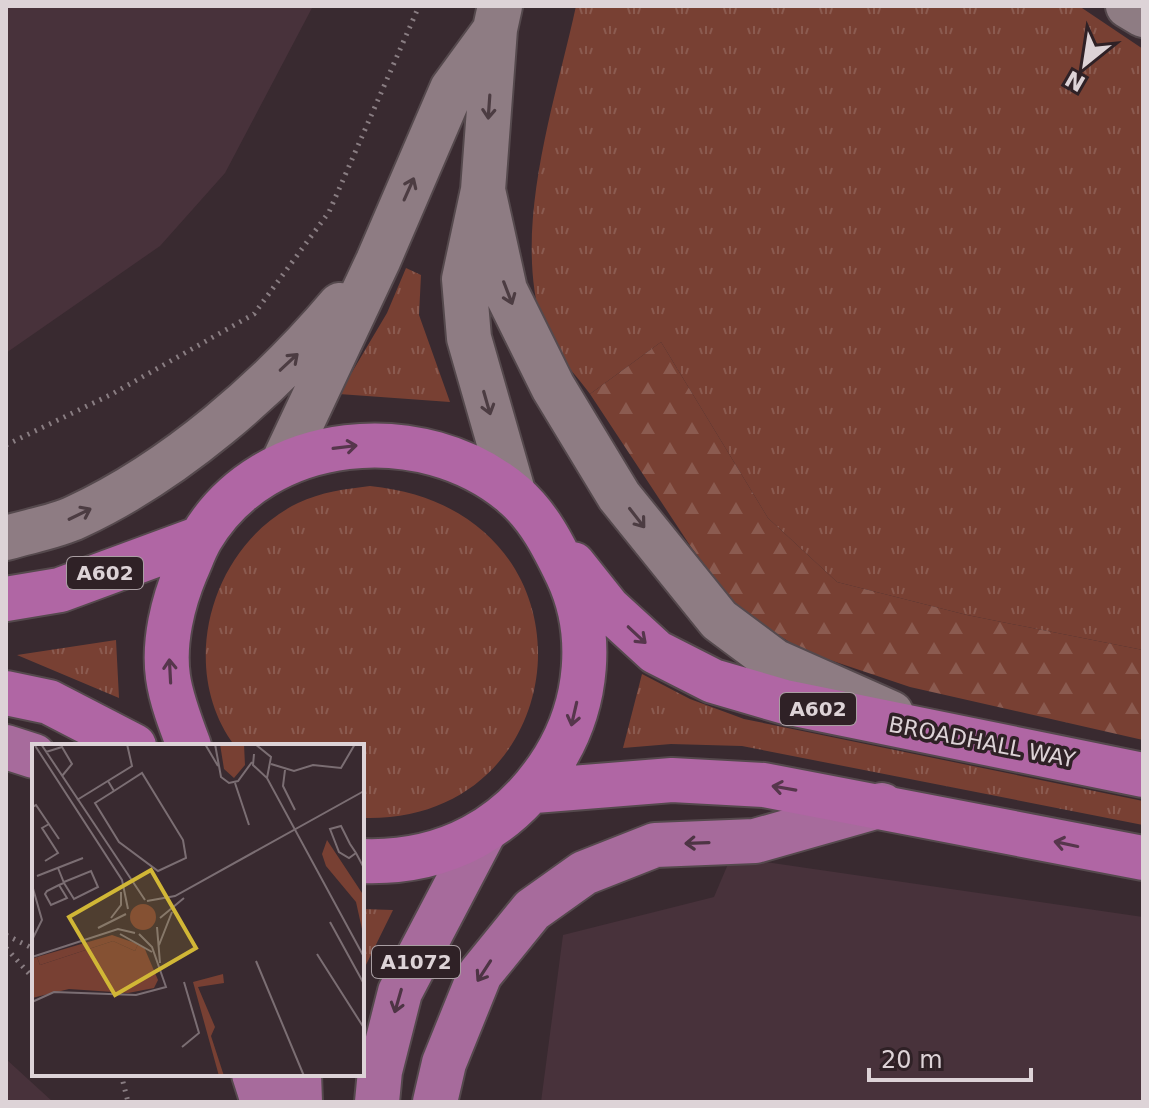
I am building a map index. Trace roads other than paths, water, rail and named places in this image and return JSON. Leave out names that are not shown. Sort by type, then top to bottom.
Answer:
[{"type":"highway","points":[[188,744],[168,676],[172,603],[201,538],[223,509],[251,484],[282,465],[341,446],[402,445],[462,462],[514,495],[549,535],[578,597],[586,665],[570,733],[534,791],[484,832],[426,856],[364,861]]},
{"type":"highway","name":"BROADHALL WAY","points":[[549,535],[608,608],[656,652],[713,681],[785,702],[1143,775]]},
{"type":"highway","name":"A602","points":[[6,599],[60,590],[201,538]]},
{"type":"highway","points":[[6,693],[49,702],[130,744]]},
{"type":"highway","points":[[534,791],[672,780],[764,785],[882,805],[1143,858]]},
{"type":"main road","points":[[6,747],[32,755]]},
{"type":"main road","points":[[435,1102],[444,1063],[480,974],[532,910],[584,873],[655,845],[755,841],[882,805]]},
{"type":"main road","name":"A1072","points":[[377,1102],[380,1071],[400,992],[484,832]]},
{"type":"main road","points":[[255,1076],[263,1102]]},
{"type":"main road","points":[[299,1076],[300,1102]]},
{"type":"street","points":[[1128,6],[1143,15]]},
{"type":"street","points":[[498,18],[483,190],[464,279],[469,338],[514,495]]},
{"type":"street","points":[[282,465],[378,261],[452,89],[498,18]]},
{"type":"street","points":[[483,190],[505,290],[553,387],[619,496],[719,620],[774,661],[941,734]]},
{"type":"street","points":[[6,538],[74,519],[155,473],[294,360],[378,261]]}]
